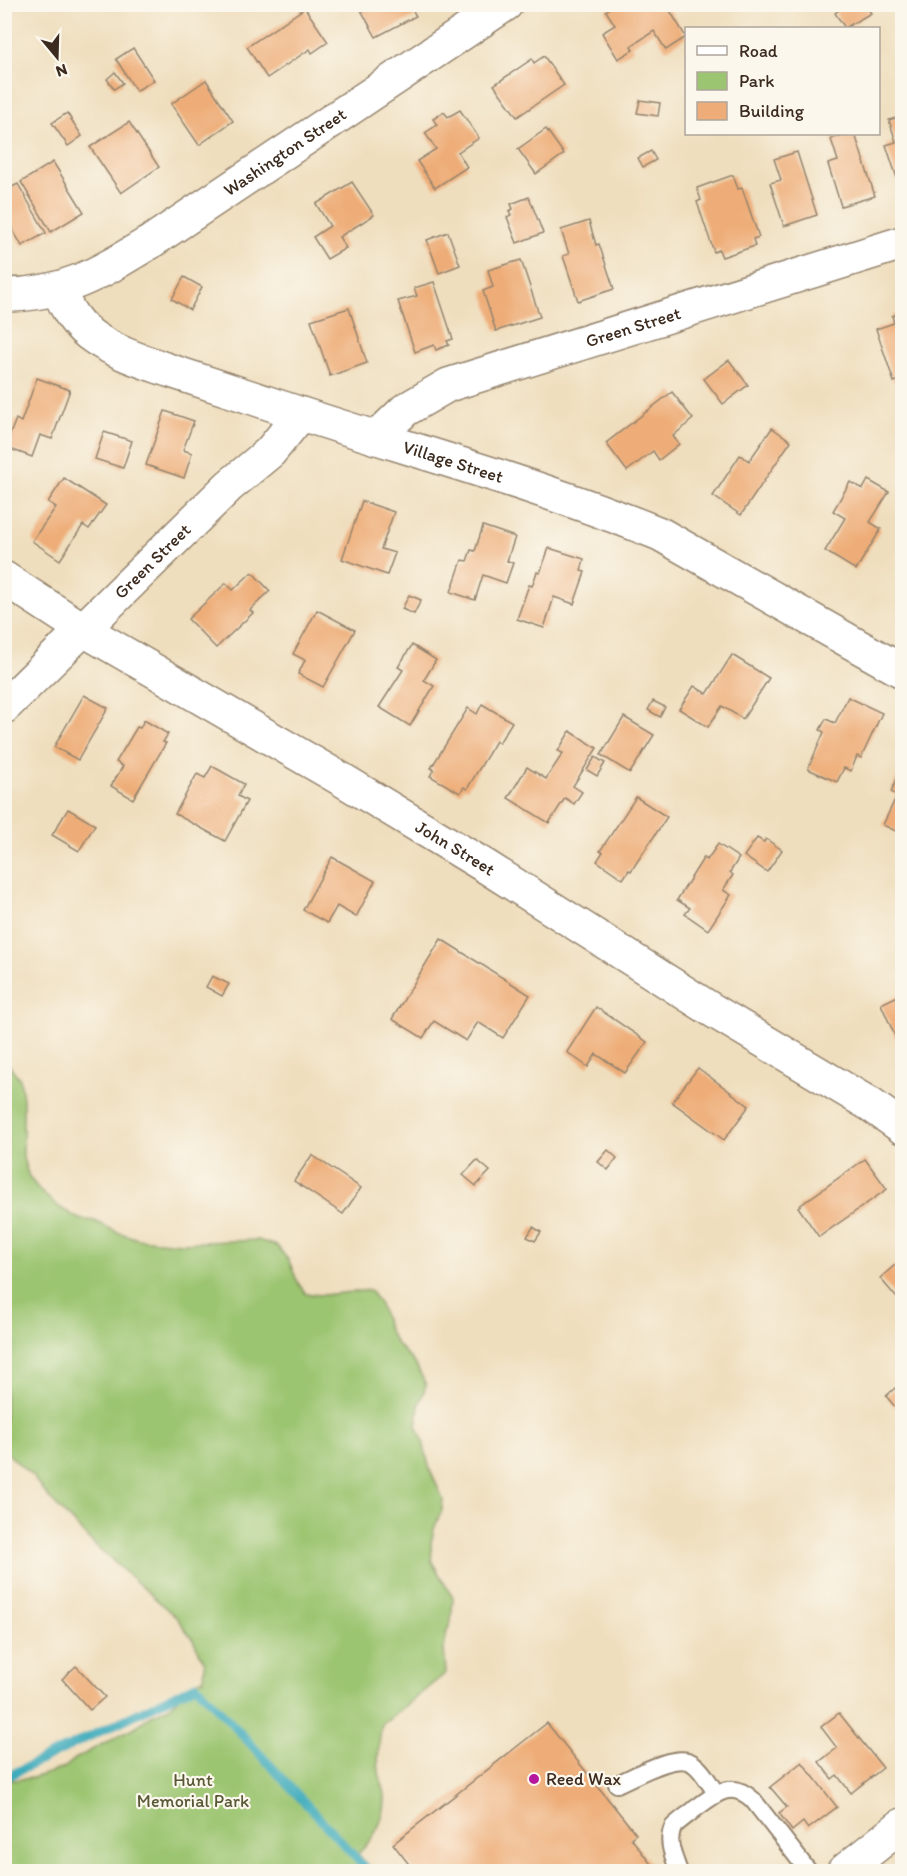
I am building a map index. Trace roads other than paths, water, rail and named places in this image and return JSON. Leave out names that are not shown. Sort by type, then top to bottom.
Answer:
[{"type":"street","name":"Washington Street","points":[[58,289],[102,271],[152,241],[506,4]]},
{"type":"street","name":"Green Street","points":[[376,438],[405,410],[448,385],[903,243]]},
{"type":"street","points":[[4,295],[41,293],[58,289]]},
{"type":"street","name":"Village Street","points":[[58,289],[77,324],[127,356],[496,476],[660,534],[903,671]]},
{"type":"street","name":"Green Street","points":[[4,707],[229,486],[270,452],[301,414]]},
{"type":"street","name":"John Street","points":[[4,578],[84,630],[476,860],[712,1010],[872,1105],[903,1127]]},
{"type":"street","points":[[843,1872],[903,1825]]},
{"type":"lane","points":[[617,1784],[670,1761],[686,1760],[696,1765],[716,1793]]},
{"type":"lane","points":[[679,1872],[670,1844],[672,1831],[679,1821],[716,1793],[734,1790],[749,1797],[808,1872]]},
{"type":"waterway","points":[[4,1778],[196,1685],[369,1872]]},
{"type":"place","name":"Reed Wax","points":[[534,1779]]},
{"type":"park label","name":"Hunt Memorial Park","points":[[193,1790]]}]
